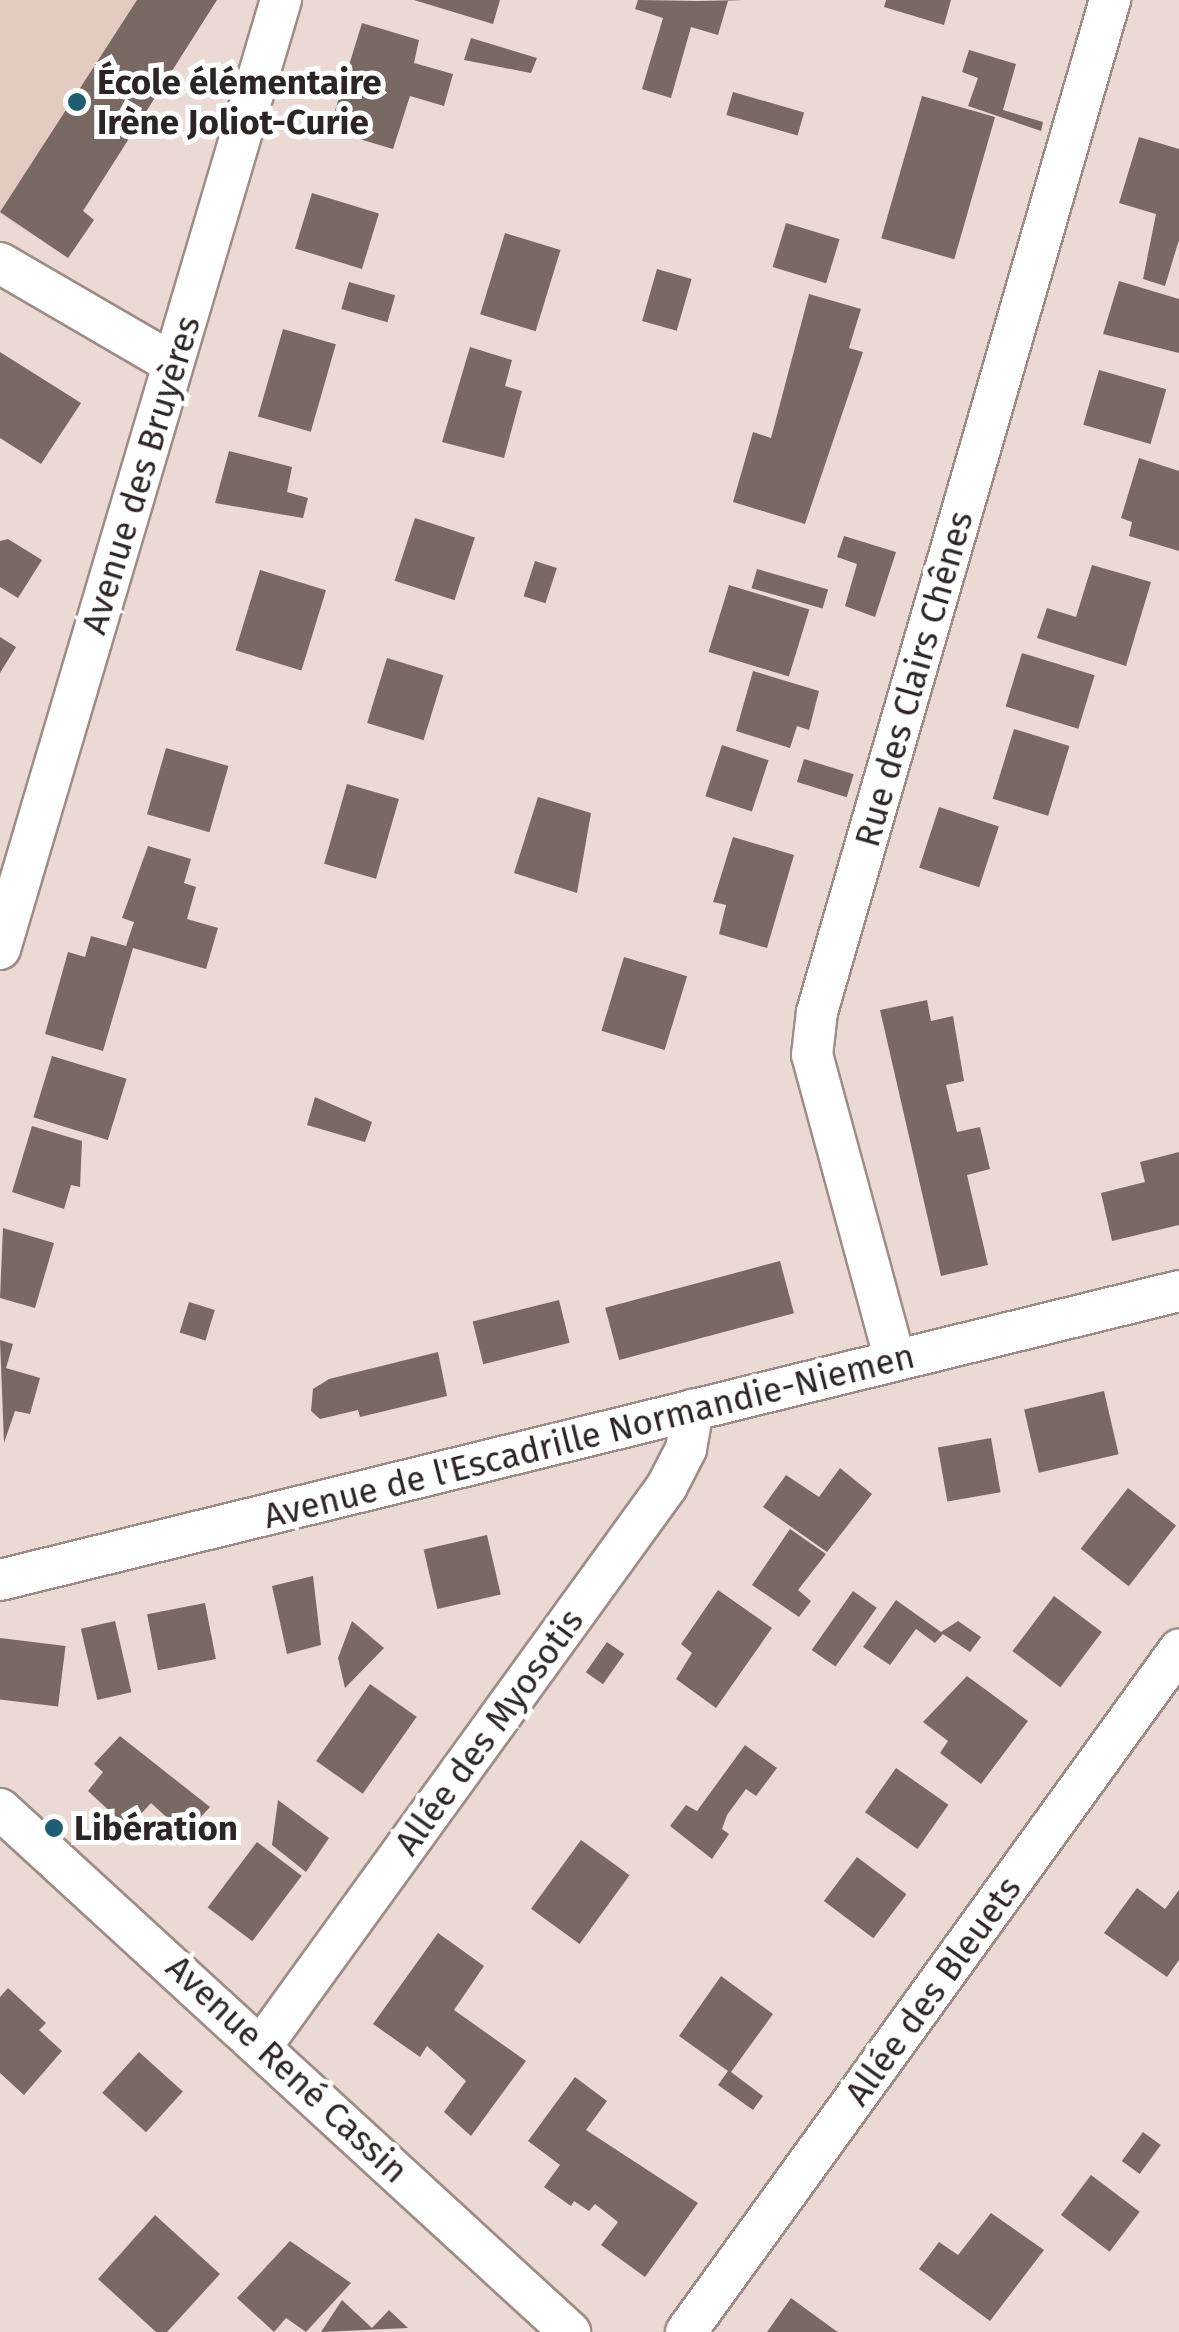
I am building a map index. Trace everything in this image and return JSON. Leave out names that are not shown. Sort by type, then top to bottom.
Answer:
[{"type":"street","name":"Avenue des Bruyères","points":[[0,949],[281,0]]},
{"type":"street","name":"Rue des Clairs Chênes","points":[[896,1360],[812,1054],[818,1012],[1110,0]]},
{"type":"street","points":[[0,263],[172,363]]},
{"type":"street","name":"Avenue de l'Escadrille Normandie-Niemen","points":[[0,1580],[1179,1292]]},
{"type":"street","name":"Allée des Myosotis","points":[[263,2044],[667,1486],[686,1449],[693,1410]]},
{"type":"street","name":"Allée des Bleuets","points":[[686,2332],[1179,1650]]},
{"type":"street","name":"Avenue René Cassin","points":[[0,1809],[263,2044],[570,2332]]},
{"type":"shaded area","name":"École élémentaire Irène Joliot-Curie","points":[[0,0],[217,0],[83,210],[94,220],[68,258],[0,214]]},
{"type":"building","name":"École élémentaire Irène Joliot-Curie","points":[[137,0],[217,0],[83,211],[94,220],[68,258],[0,212]]},
{"type":"building","points":[[414,0],[500,0],[493,24]]},
{"type":"building","points":[[638,0],[744,0],[728,1],[718,35],[691,27],[671,98],[642,89],[663,18],[635,9]]},
{"type":"building","points":[[886,0],[951,0],[944,25],[884,7]]},
{"type":"building","points":[[362,23],[419,40],[414,63],[453,74],[444,106],[410,96],[393,149],[329,130]]},
{"type":"building","points":[[471,38],[537,58],[531,73],[464,60]]},
{"type":"building","points":[[969,50],[1016,64],[1003,110],[1043,122],[1041,131],[968,106],[978,78],[962,72]]},
{"type":"building","points":[[733,92],[804,112],[798,135],[726,115]]},
{"type":"building","points":[[922,96],[995,117],[954,259],[881,238]]},
{"type":"building","points":[[1139,137],[1179,149],[1179,240],[1165,286],[1143,279],[1156,214],[1119,203]]},
{"type":"building","points":[[312,193],[379,213],[362,269],[295,248]]},
{"type":"building","points":[[786,223],[840,239],[826,283],[773,267]]},
{"type":"building","points":[[505,233],[560,250],[536,331],[480,314]]},
{"type":"building","points":[[657,269],[692,279],[677,331],[642,321]]},
{"type":"building","points":[[1119,281],[1179,299],[1179,353],[1103,334]]},
{"type":"building","points":[[349,282],[395,295],[387,322],[341,309]]},
{"type":"building","points":[[809,294],[861,309],[849,348],[863,352],[805,524],[733,502],[753,432],[771,438]]},
{"type":"building","points":[[283,329],[336,344],[311,432],[258,416]]},
{"type":"building","points":[[470,347],[512,360],[505,386],[522,391],[504,458],[442,442]]},
{"type":"building","points":[[0,352],[81,403],[41,464],[0,438]]},
{"type":"building","points":[[1099,370],[1166,389],[1151,444],[1083,425]]},
{"type":"building","points":[[229,451],[292,467],[287,492],[308,498],[303,518],[215,503]]},
{"type":"building","points":[[1139,458],[1179,471],[1179,551],[1129,536],[1132,522],[1121,518]]},
{"type":"building","points":[[415,518],[475,537],[455,600],[395,581]]},
{"type":"building","points":[[844,536],[896,552],[875,617],[845,606],[857,564],[837,557]]},
{"type":"building","points":[[8,539],[42,560],[18,598],[0,587],[0,541]]},
{"type":"building","points":[[535,561],[557,568],[545,603],[524,596]]},
{"type":"building","points":[[1092,565],[1151,582],[1126,666],[1037,638],[1047,608],[1076,617]]},
{"type":"building","points":[[757,569],[828,589],[823,609],[751,588]]},
{"type":"building","points":[[260,570],[326,590],[301,671],[235,650]]},
{"type":"building","points":[[729,585],[809,610],[789,677],[709,652]]},
{"type":"building","points":[[0,637],[16,647],[0,673]]},
{"type":"building","points":[[1022,653],[1095,675],[1078,729],[1006,707]]},
{"type":"building","points":[[387,658],[443,675],[424,740],[367,723]]},
{"type":"building","points":[[753,671],[819,691],[809,730],[797,726],[790,748],[736,731]]},
{"type":"building","points":[[1014,729],[1069,746],[1048,816],[993,799]]},
{"type":"building","points":[[722,745],[769,760],[752,811],[705,796]]},
{"type":"building","points":[[166,748],[228,766],[209,832],[147,814]]},
{"type":"building","points":[[804,759],[854,774],[847,797],[797,782]]},
{"type":"building","points":[[347,784],[399,799],[376,879],[324,864]]},
{"type":"building","points":[[538,797],[591,813],[577,893],[514,873]]},
{"type":"building","points":[[939,807],[999,826],[979,887],[919,868]]},
{"type":"building","points":[[733,837],[794,855],[767,948],[719,934],[726,905],[713,902]]},
{"type":"building","points":[[148,846],[191,859],[184,883],[196,887],[187,919],[218,928],[206,969],[133,948],[103,1051],[45,1034],[68,952],[85,957],[91,936],[126,946],[134,922],[122,918]]},
{"type":"building","points":[[624,957],[687,976],[665,1050],[601,1031]]},
{"type":"building","points":[[927,1000],[931,1021],[953,1016],[964,1081],[946,1085],[957,1132],[980,1127],[990,1169],[967,1175],[988,1265],[941,1276],[880,1010]]},
{"type":"building","points":[[52,1056],[127,1079],[108,1140],[33,1117]]},
{"type":"building","points":[[315,1097],[372,1122],[365,1142],[307,1125]]},
{"type":"building","points":[[32,1126],[82,1141],[80,1187],[71,1185],[64,1209],[12,1192]]},
{"type":"building","points":[[1179,1152],[1179,1225],[1112,1241],[1101,1193],[1145,1182],[1140,1162]]},
{"type":"building","points":[[3,1228],[54,1243],[35,1308],[0,1298]]},
{"type":"building","points":[[780,1261],[794,1313],[619,1360],[605,1308]]},
{"type":"building","points":[[559,1300],[570,1343],[483,1364],[473,1322]]},
{"type":"building","points":[[189,1302],[215,1310],[205,1340],[180,1333]]},
{"type":"building","points":[[0,1340],[13,1344],[6,1368],[40,1378],[30,1414],[15,1411],[4,1443]]},
{"type":"building","points":[[438,1352],[447,1396],[360,1417],[358,1410],[320,1419],[311,1411],[313,1389],[329,1379]]},
{"type":"building","points":[[1104,1391],[1119,1454],[1039,1473],[1024,1409]]},
{"type":"building","points":[[991,1438],[1001,1492],[947,1502],[938,1447]]},
{"type":"building","points":[[840,1468],[872,1494],[827,1552],[763,1507],[786,1475],[819,1497]]},
{"type":"building","points":[[1128,1488],[1176,1526],[1129,1586],[1081,1549]]},
{"type":"building","points":[[790,1529],[826,1554],[798,1590],[811,1601],[799,1617],[752,1585]]},
{"type":"building","points":[[487,1535],[501,1594],[437,1609],[424,1550]]},
{"type":"building","points":[[313,1576],[321,1645],[287,1654],[272,1586]]},
{"type":"building","points":[[718,1590],[772,1628],[716,1708],[676,1679],[692,1653],[681,1644]]},
{"type":"building","points":[[853,1591],[877,1608],[835,1667],[812,1650]]},
{"type":"building","points":[[1054,1596],[1102,1632],[1060,1687],[1012,1651]]},
{"type":"building","points":[[896,1600],[941,1632],[958,1621],[981,1637],[970,1652],[943,1634],[935,1643],[916,1629],[890,1665],[863,1647]]},
{"type":"building","points":[[205,1603],[216,1659],[158,1670],[147,1614]]},
{"type":"building","points":[[115,1621],[131,1692],[97,1700],[81,1629]]},
{"type":"building","points":[[352,1621],[384,1648],[345,1688],[338,1658]]},
{"type":"building","points":[[0,1638],[66,1646],[58,1707],[0,1699]]},
{"type":"building","points":[[607,1642],[624,1654],[603,1684],[586,1672]]},
{"type":"building","points":[[967,1676],[1028,1721],[981,1784],[940,1753],[948,1741],[923,1722]]},
{"type":"building","points":[[370,1684],[417,1717],[363,1794],[316,1761]]},
{"type":"building","points":[[120,1736],[210,1807],[185,1834],[151,1803],[128,1828],[88,1791],[103,1772],[94,1764]]},
{"type":"building","points":[[745,1745],[777,1768],[756,1796],[746,1789],[727,1815],[722,1829],[729,1834],[712,1859],[670,1826],[686,1805],[697,1811]]},
{"type":"building","points":[[896,1768],[948,1805],[917,1849],[865,1812]]},
{"type":"building","points":[[278,1800],[329,1838],[306,1872],[272,1845]]},
{"type":"building","points":[[581,1840],[630,1875],[580,1944],[531,1909]]},
{"type":"building","points":[[257,1842],[302,1876],[252,1941],[208,1907]]},
{"type":"building","points":[[857,1857],[907,1894],[873,1938],[824,1901]]},
{"type":"building","points":[[1137,1888],[1165,1909],[1179,1890],[1179,1960],[1167,1977],[1104,1933]]},
{"type":"building","points":[[438,1933],[484,1966],[454,2010],[526,2061],[471,2136],[444,2112],[466,2081],[427,2046],[420,2057],[373,2024]]},
{"type":"building","points":[[721,1976],[773,2014],[731,2072],[763,2096],[753,2110],[718,2085],[728,2071],[679,2036]]},
{"type":"building","points":[[8,1988],[46,2023],[39,2030],[62,2051],[24,2095],[0,2073],[0,1997]]},
{"type":"building","points":[[139,2052],[183,2091],[146,2132],[102,2093]]},
{"type":"building","points":[[575,2077],[607,2101],[586,2130],[698,2203],[645,2277],[601,2245],[618,2222],[595,2204],[589,2211],[574,2201],[571,2206],[544,2187],[560,2165],[528,2141]]},
{"type":"building","points":[[1143,2132],[1161,2145],[1140,2174],[1122,2161]]},
{"type":"building","points":[[1091,2175],[1140,2212],[1110,2252],[1061,2215]]},
{"type":"building","points":[[991,2213],[1044,2250],[990,2321],[919,2269],[939,2242],[958,2255]]},
{"type":"building","points":[[155,2215],[220,2274],[167,2332],[156,2332],[98,2279]]},
{"type":"building","points":[[290,2241],[351,2283],[306,2332],[286,2318],[274,2332],[237,2298]]},
{"type":"building","points":[[791,2298],[832,2328],[838,2332],[767,2332]]},
{"type":"building","points":[[342,2300],[372,2328],[389,2310],[408,2328],[321,2332]]},
{"type":"place","name":"École élémentaire Irène Joliot-Curie","points":[[77,102]]},
{"type":"place","name":"Libération","points":[[54,1828]]}]
